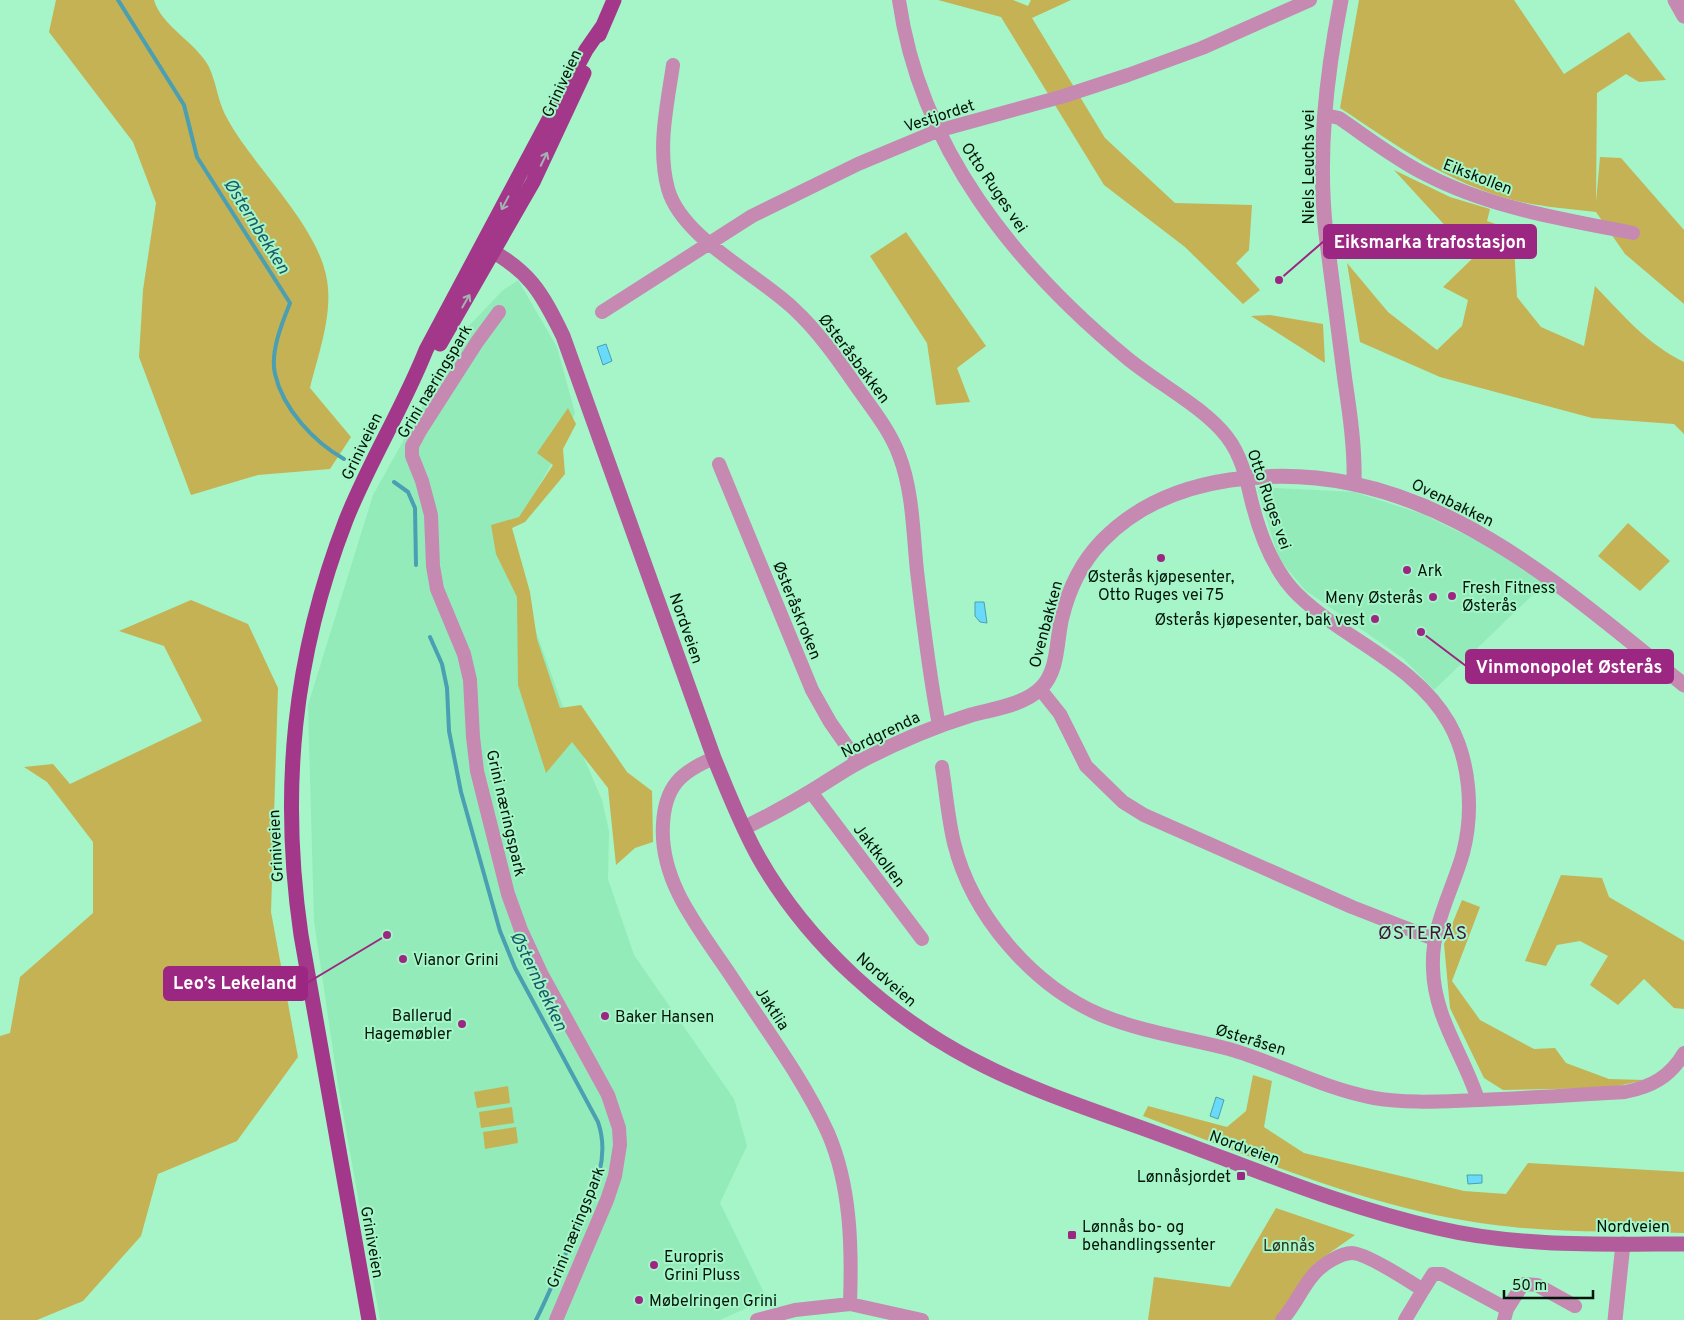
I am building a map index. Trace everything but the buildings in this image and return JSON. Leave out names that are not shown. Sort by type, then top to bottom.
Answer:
[{"type":"main road","name":"Griniveien","points":[[369,1320],[300,926],[291,853],[290,786],[298,698],[323,588],[346,519],[360,487],[412,386],[426,350],[560,128],[594,52],[602,27],[614,0]]},
{"type":"main road","name":"Nordveien","points":[[488,249],[525,274],[546,301],[562,336],[714,758],[744,828],[760,858],[791,905],[850,972],[911,1022],[943,1044],[1000,1074],[1302,1187],[1394,1217],[1438,1229],[1483,1237],[1521,1241],[1684,1244]]},
{"type":"street","name":"Otto Ruges vei","points":[[899,0],[920,92],[937,131],[983,206],[1034,270],[1058,296],[1127,358],[1203,414],[1226,435],[1236,450],[1247,478],[1262,534],[1283,577],[1296,593],[1328,620],[1414,680],[1439,707],[1457,741],[1464,760],[1470,811],[1463,854],[1434,939],[1432,969],[1440,1016],[1472,1080],[1478,1100]]},
{"type":"street","name":"Vestjordet","points":[[602,312],[752,216],[799,192],[937,131],[1064,96],[1128,75],[1202,48],[1310,0]]},
{"type":"street","name":"Niels Leuchs vei","points":[[1341,0],[1329,67],[1323,152],[1326,232],[1349,408],[1354,483]]},
{"type":"street","points":[[1675,0],[1684,16]]},
{"type":"street","name":"Østeråsbakken","points":[[673,65],[663,134],[662,165],[669,191],[678,211],[689,225],[768,286],[815,330],[881,421],[899,454],[911,516],[924,625],[939,725]]},
{"type":"street","name":"Eikskollen","points":[[1325,115],[1339,118],[1425,174],[1488,201],[1536,214],[1633,233]]},
{"type":"street","name":"Grini næringspark","points":[[499,312],[477,342],[420,431],[412,446],[412,456],[422,481],[431,514],[433,566],[437,589],[464,654],[470,680],[477,771],[508,894],[521,930],[541,973],[608,1095],[619,1128],[620,1150],[615,1176],[556,1320]]},
{"type":"street","name":"Østeråskroken","points":[[719,464],[812,690],[830,722],[858,762]]},
{"type":"street","name":"Ovenbakken","points":[[1434,939],[1343,903],[1144,816],[1123,802],[1086,766],[1060,714],[1040,690],[1048,680],[1053,665],[1070,590],[1080,569],[1102,541],[1130,516],[1155,502],[1185,490],[1247,478],[1276,476],[1354,483],[1415,501],[1481,534],[1576,597],[1684,685]]},
{"type":"street","name":"Nordgrenda","points":[[744,828],[811,792],[858,762],[939,725],[1023,699],[1040,690]]},
{"type":"street","name":"Jaktlia","points":[[714,758],[702,763],[678,779],[667,797],[664,805],[662,836],[668,870],[683,902],[804,1088],[828,1132],[840,1164],[848,1216],[850,1304]]},
{"type":"street","name":"Østeråsen","points":[[942,767],[954,842],[971,886],[992,922],[1017,956],[1031,970],[1061,994],[1102,1015],[1127,1024],[1229,1049],[1358,1095],[1419,1103],[1625,1092],[1644,1089],[1660,1081],[1671,1071],[1684,1053]]},
{"type":"street","name":"Jaktkollen","points":[[811,792],[922,939]]},
{"type":"street","points":[[1615,1320],[1622,1244]]},
{"type":"street","points":[[1282,1320],[1315,1272],[1345,1254],[1361,1255],[1423,1290]]},
{"type":"street","points":[[1405,1320],[1433,1274],[1442,1274],[1505,1314],[1523,1284],[1531,1283],[1575,1306]]},
{"type":"street","points":[[757,1320],[795,1310],[850,1304],[904,1318],[922,1320]]},
{"type":"shaded area","points":[[518,280],[557,347],[575,413],[549,468],[519,521],[506,535],[524,598],[568,721],[602,800],[609,831],[608,879],[634,955],[734,1099],[747,1146],[720,1203],[767,1299],[720,1320],[380,1320],[338,1085],[314,921],[308,705],[373,495],[465,330],[502,291]]},
{"type":"shaded area","points":[[1257,487],[1354,492],[1422,514],[1486,545],[1544,584],[1434,690],[1404,659],[1305,590],[1279,559]]},
{"type":"green space","points":[[56,0],[154,0],[164,18],[196,50],[209,67],[228,120],[312,239],[321,259],[327,280],[328,307],[324,335],[310,388],[351,437],[330,469],[258,475],[191,495],[139,357],[143,290],[156,203],[133,142],[49,32]]},
{"type":"green space","points":[[938,0],[1013,0],[1028,6],[1031,0],[1071,0],[1032,18],[1105,138],[1175,203],[1252,205],[1249,250],[1236,263],[1260,290],[1243,304],[1185,247],[1104,185],[1001,17]]},
{"type":"green space","points":[[1359,0],[1514,0],[1564,74],[1629,32],[1666,80],[1639,82],[1626,74],[1597,93],[1596,202],[1600,157],[1621,158],[1684,230],[1684,304],[1625,254],[1596,212],[1556,208],[1517,201],[1468,185],[1403,150],[1340,108]]},
{"type":"green space","points":[[1394,170],[1450,197],[1490,209],[1487,221],[1513,230],[1517,297],[1541,327],[1584,346],[1595,286],[1647,338],[1658,347],[1684,362],[1684,434],[1674,424],[1592,418],[1440,377],[1360,342],[1347,263],[1388,312],[1437,350],[1462,326],[1468,300],[1443,287],[1474,257]]},
{"type":"green space","points":[[906,232],[986,346],[957,368],[970,402],[936,405],[927,343],[870,256]]},
{"type":"green space","points":[[1270,315],[1323,324],[1325,363],[1251,316]]},
{"type":"green space","points":[[568,408],[576,424],[563,449],[565,474],[525,522],[512,528],[530,592],[537,639],[560,708],[581,705],[627,772],[652,791],[653,842],[635,848],[616,865],[608,788],[572,742],[546,773],[518,685],[517,597],[496,554],[491,525],[519,517],[553,465],[537,453]]},
{"type":"green space","points":[[1628,523],[1670,561],[1640,591],[1598,556]]},
{"type":"green space","points":[[191,600],[248,624],[278,688],[271,912],[298,1057],[237,1141],[158,1174],[141,1236],[83,1301],[37,1320],[0,1320],[0,1036],[10,1033],[20,977],[93,913],[93,842],[47,782],[24,767],[53,764],[70,784],[202,721],[164,646],[119,631]]},
{"type":"green space","points":[[1561,875],[1602,878],[1609,897],[1684,941],[1684,1009],[1674,1008],[1644,979],[1618,1005],[1590,985],[1608,956],[1580,941],[1557,945],[1546,966],[1525,961]]},
{"type":"green space","points":[[1462,900],[1480,907],[1452,981],[1480,1020],[1534,1049],[1555,1048],[1566,1063],[1609,1079],[1645,1080],[1608,1088],[1503,1090],[1484,1078],[1450,1008],[1444,944]]},
{"type":"green space","points":[[1253,1075],[1272,1081],[1264,1127],[1304,1153],[1464,1191],[1506,1194],[1528,1163],[1684,1172],[1684,1233],[1534,1229],[1465,1221],[1418,1211],[1325,1184],[1143,1116],[1148,1106],[1227,1127],[1246,1111]]},
{"type":"green space","points":[[508,1086],[510,1103],[477,1108],[474,1092]]},
{"type":"green space","points":[[512,1107],[514,1123],[481,1128],[479,1112]]},
{"type":"green space","points":[[516,1127],[518,1143],[485,1149],[483,1132]]},
{"type":"green space","name":"Lønnås","points":[[1276,1208],[1355,1235],[1314,1264],[1279,1320],[1148,1320],[1154,1277],[1230,1287]]},
{"type":"water","points":[[606,344],[612,361],[603,365],[597,347]]},
{"type":"water","points":[[975,602],[984,602],[987,623],[980,622],[975,616]]},
{"type":"water","points":[[1216,1097],[1224,1100],[1218,1119],[1210,1116]]},
{"type":"water","points":[[1467,1175],[1482,1175],[1482,1183],[1468,1184]]},
{"type":"waterway","name":"Østernbekken","points":[[118,0],[184,105],[197,157],[290,303],[275,347],[274,356],[275,374],[285,400],[292,412],[311,434],[344,459]]},
{"type":"waterway","name":"Østernbekken","points":[[394,482],[408,492],[415,508],[416,565]]},
{"type":"waterway","name":"Østernbekken","points":[[430,637],[442,664],[447,688],[449,731],[461,792],[500,931],[515,968],[598,1122],[602,1137],[601,1166],[592,1194],[536,1320]]},
{"type":"place","name":"Eiksmarka trafostasjon","points":[[1279,280]]},
{"type":"place","name":"Østerås kjøpesenter, Otto Ruges vei 75","points":[[1161,558]]},
{"type":"place","name":"Ark","points":[[1407,570]]},
{"type":"place","name":"Fresh Fitness Østerås","points":[[1452,596]]},
{"type":"place","name":"Meny Østerås","points":[[1433,597]]},
{"type":"place","name":"Østerås kjøpesenter, bak vest","points":[[1375,619]]},
{"type":"place","name":"Vinmonopolet Østerås","points":[[1421,632]]},
{"type":"place","name":"Leo’s Lekeland","points":[[387,935]]},
{"type":"place","name":"Vianor Grini","points":[[403,959]]},
{"type":"place","name":"Baker Hansen","points":[[605,1016]]},
{"type":"place","name":"Ballerud Hagemøbler","points":[[462,1024]]},
{"type":"place","name":"Lønnåsjordet","points":[[1241,1176]]},
{"type":"place","name":"Lønnås bo- og behandlingssenter","points":[[1072,1235]]},
{"type":"place","name":"Europris Grini Pluss","points":[[654,1265]]},
{"type":"place","name":"Møbelringen Grini","points":[[639,1300]]},
{"type":"district","name":"ØSTERÅS","points":[[1423,932]]}]
